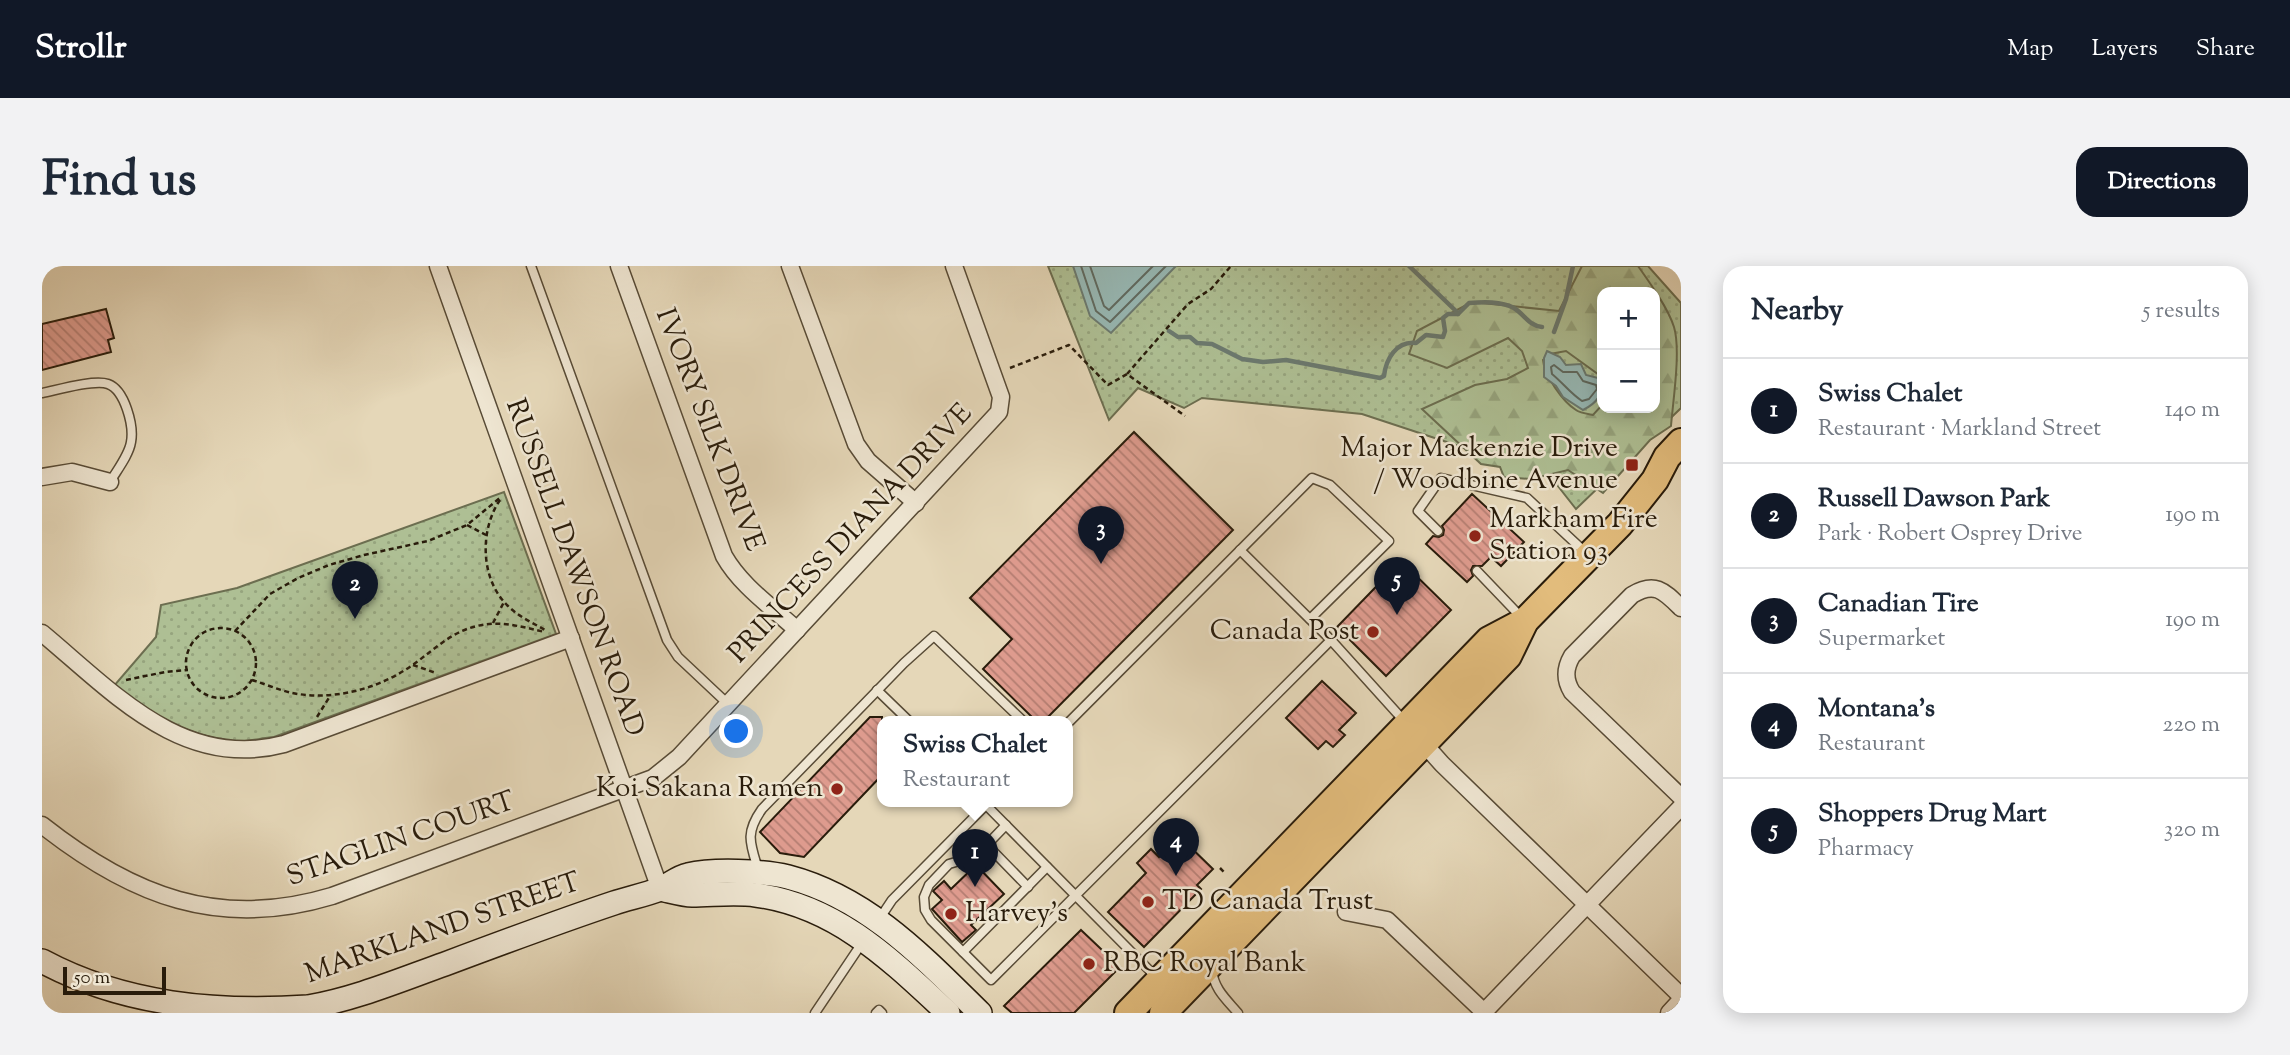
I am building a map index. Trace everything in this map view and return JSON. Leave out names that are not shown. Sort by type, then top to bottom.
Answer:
[{"type":"main road","points":[[1163,1013],[1212,962],[1415,734],[1489,640],[1525,621],[1620,524],[1655,480],[1667,457],[1681,442]]},
{"type":"main road","points":[[1655,480],[1681,474]]},
{"type":"main road","points":[[1128,1013],[1200,939],[1415,734]]},
{"type":"street","name":"RUSSELL DAWSON ROAD","points":[[438,266],[660,889]]},
{"type":"street","name":"IVORY SILK DRIVE","points":[[619,266],[724,556],[731,569],[797,630]]},
{"type":"street","points":[[790,266],[856,444],[868,461],[916,503]]},
{"type":"street","name":"PRINCESS DIANA DRIVE","points":[[625,789],[666,770],[916,503],[1002,406],[954,266]]},
{"type":"street","points":[[42,477],[72,472],[110,482]]},
{"type":"street","points":[[1681,608],[1660,590],[1641,590],[1623,604],[1567,664],[1567,684],[1572,692],[1681,797]]},
{"type":"street","points":[[42,633],[132,707],[156,723],[197,744],[248,751],[284,744],[571,638]]},
{"type":"street","points":[[1415,734],[1681,998],[1669,1013]]},
{"type":"street","name":"STAGLIN COURT","points":[[42,825],[78,852],[157,894],[217,909],[268,909],[332,896],[625,789]]},
{"type":"street","points":[[1346,912],[1387,920],[1483,1012],[1681,807]]},
{"type":"street","name":"MARKLAND STREET","points":[[42,961],[93,985],[156,1004],[222,1012],[288,1010],[332,1002],[369,991],[562,921],[660,889],[687,875],[759,873],[787,877],[813,885],[857,906],[886,955],[948,1013]]},
{"type":"street","name":"MARKLAND STREET","points":[[660,889],[690,895],[734,893],[782,900],[903,939],[980,1013]]},
{"type":"lane","points":[[531,266],[667,640],[678,657],[728,705]]},
{"type":"lane","points":[[42,393],[101,382],[120,394],[130,424],[131,445],[110,482]]},
{"type":"lane","points":[[1073,718],[1312,478],[1330,485],[1389,541],[1310,619]]},
{"type":"lane","points":[[1438,531],[1418,511],[1441,478],[1527,498],[1588,555]]},
{"type":"lane","points":[[1240,550],[1331,640],[1415,734]]},
{"type":"lane","points":[[1477,571],[1525,621]]},
{"type":"lane","points":[[759,873],[750,842],[753,822],[762,809],[877,690],[934,636],[1018,716]]},
{"type":"lane","points":[[1006,825],[976,856],[949,864],[929,885],[924,897],[925,910],[931,920],[991,980],[1331,640]]},
{"type":"lane","points":[[877,690],[904,716]]},
{"type":"lane","points":[[815,1013],[892,900],[982,807]]},
{"type":"lane","points":[[990,807],[1159,980]]},
{"type":"lane","points":[[987,845],[1028,887]]},
{"type":"lane","points":[[963,952],[1048,867]]},
{"type":"lane","points":[[1200,939],[1212,962],[1213,982],[1238,1013]]},
{"type":"lane","points":[[876,1013],[879,1010],[882,1013]]},
{"type":"path","points":[[1010,368],[1069,345],[1108,385],[1127,374],[1188,304],[1211,289],[1231,266]]},
{"type":"path","points":[[1127,374],[1185,416]]},
{"type":"path","points":[[235,631],[270,594],[298,578],[363,555],[428,541],[467,525],[501,497],[492,511],[486,535],[486,557],[492,578],[504,602],[523,618],[550,633],[493,623],[462,630],[413,665],[362,689],[330,696],[290,692],[252,680]]},
{"type":"path","points":[[467,525],[486,535]]},
{"type":"path","points":[[493,623],[504,602]]},
{"type":"path","points":[[220,628],[235,631],[248,640],[256,655],[252,680],[239,693],[219,697],[201,690],[190,677],[188,670],[190,649],[202,634],[220,628]]},
{"type":"path","points":[[413,665],[437,674]]},
{"type":"path","points":[[126,680],[188,670]]},
{"type":"path","points":[[316,718],[330,696]]},
{"type":"path","points":[[1220,868],[1224,873]]},
{"type":"green space","points":[[1048,266],[1648,266],[1681,303],[1681,408],[1576,509],[1550,476],[1362,414],[1202,398],[1184,408],[1138,388],[1109,420]]},
{"type":"green space","points":[[1582,266],[1638,266],[1652,287],[1597,287],[1597,373],[1566,351],[1550,354],[1543,360],[1544,366],[1565,401],[1582,413],[1593,415],[1597,411],[1597,413],[1660,413],[1660,299],[1676,337],[1677,362],[1671,426],[1650,440],[1603,493],[1568,470],[1531,479],[1504,477],[1500,467],[1481,464],[1422,409],[1475,385],[1507,379],[1528,368],[1522,351],[1508,338],[1447,368],[1409,354],[1417,331],[1472,302],[1559,311]]},
{"type":"green space","points":[[504,492],[556,634],[274,737],[247,741],[214,738],[183,728],[154,714],[113,687],[156,637],[161,605],[237,588]]},
{"type":"water","points":[[1073,266],[1176,266],[1111,333],[1090,316]]},
{"type":"water","points":[[1547,351],[1560,357],[1566,365],[1581,364],[1586,375],[1597,378],[1597,399],[1583,410],[1563,397],[1556,386],[1544,377],[1544,358]]},
{"type":"building","points":[[106,309],[114,338],[108,340],[111,352],[42,370],[42,324]]},
{"type":"building","points":[[1134,432],[1233,530],[1049,716],[1031,716],[983,669],[1012,639],[970,598]]},
{"type":"building","name":"Markham Fire Station 93","points":[[1472,494],[1524,542],[1501,566],[1491,557],[1482,566],[1473,566],[1473,576],[1467,582],[1426,544],[1433,536],[1443,535],[1442,526]]},
{"type":"building","points":[[1401,561],[1451,610],[1386,676],[1337,627]]},
{"type":"building","points":[[1322,681],[1356,713],[1339,730],[1345,735],[1333,747],[1326,741],[1318,749],[1286,718]]},
{"type":"building","points":[[870,717],[877,717],[877,780],[804,857],[780,853],[760,832]]},
{"type":"building","points":[[1179,836],[1213,869],[1197,885],[1201,889],[1144,947],[1108,912],[1146,873],[1137,863],[1151,849],[1159,857]]},
{"type":"building","points":[[976,865],[1004,894],[971,925],[976,930],[962,942],[932,909],[942,900],[933,891],[944,881],[951,889]]},
{"type":"building","points":[[1081,930],[1120,967],[1074,1013],[1012,1013],[1004,1006]]},
{"type":"waterway","points":[[1409,266],[1458,313]]},
{"type":"waterway","points":[[1554,332],[1566,299],[1573,266]]},
{"type":"waterway","points":[[1458,314],[1469,303],[1498,303],[1514,308],[1530,322],[1542,327]]},
{"type":"waterway","points":[[1169,331],[1178,337],[1190,337],[1197,343],[1212,344],[1242,359],[1263,362],[1286,360],[1380,378],[1384,376],[1393,352],[1403,345],[1416,343],[1426,335],[1443,337],[1443,318],[1448,314],[1458,314]]},
{"type":"place","name":"Major Mackenzie Drive / Woodbine Avenue","points":[[1632,465]]},
{"type":"place","name":"Markham Fire Station 93","points":[[1475,536]]},
{"type":"place","name":"Canadian Tire","points":[[1101,564]]},
{"type":"place","name":"Shoppers Drug Mart","points":[[1397,615]]},
{"type":"place","name":"Russell Dawson Park","points":[[355,619]]},
{"type":"place","name":"Canada Post","points":[[1373,632]]},
{"type":"place","name":"Koi Sakana Ramen","points":[[837,789]]},
{"type":"place","name":"Montana's","points":[[1176,876]]},
{"type":"place","name":"Swiss Chalet","points":[[975,887]]},
{"type":"place","name":"TD Canada Trust","points":[[1148,902]]},
{"type":"place","name":"Harvey's","points":[[951,914]]},
{"type":"place","name":"RBC Royal Bank","points":[[1089,964]]}]
